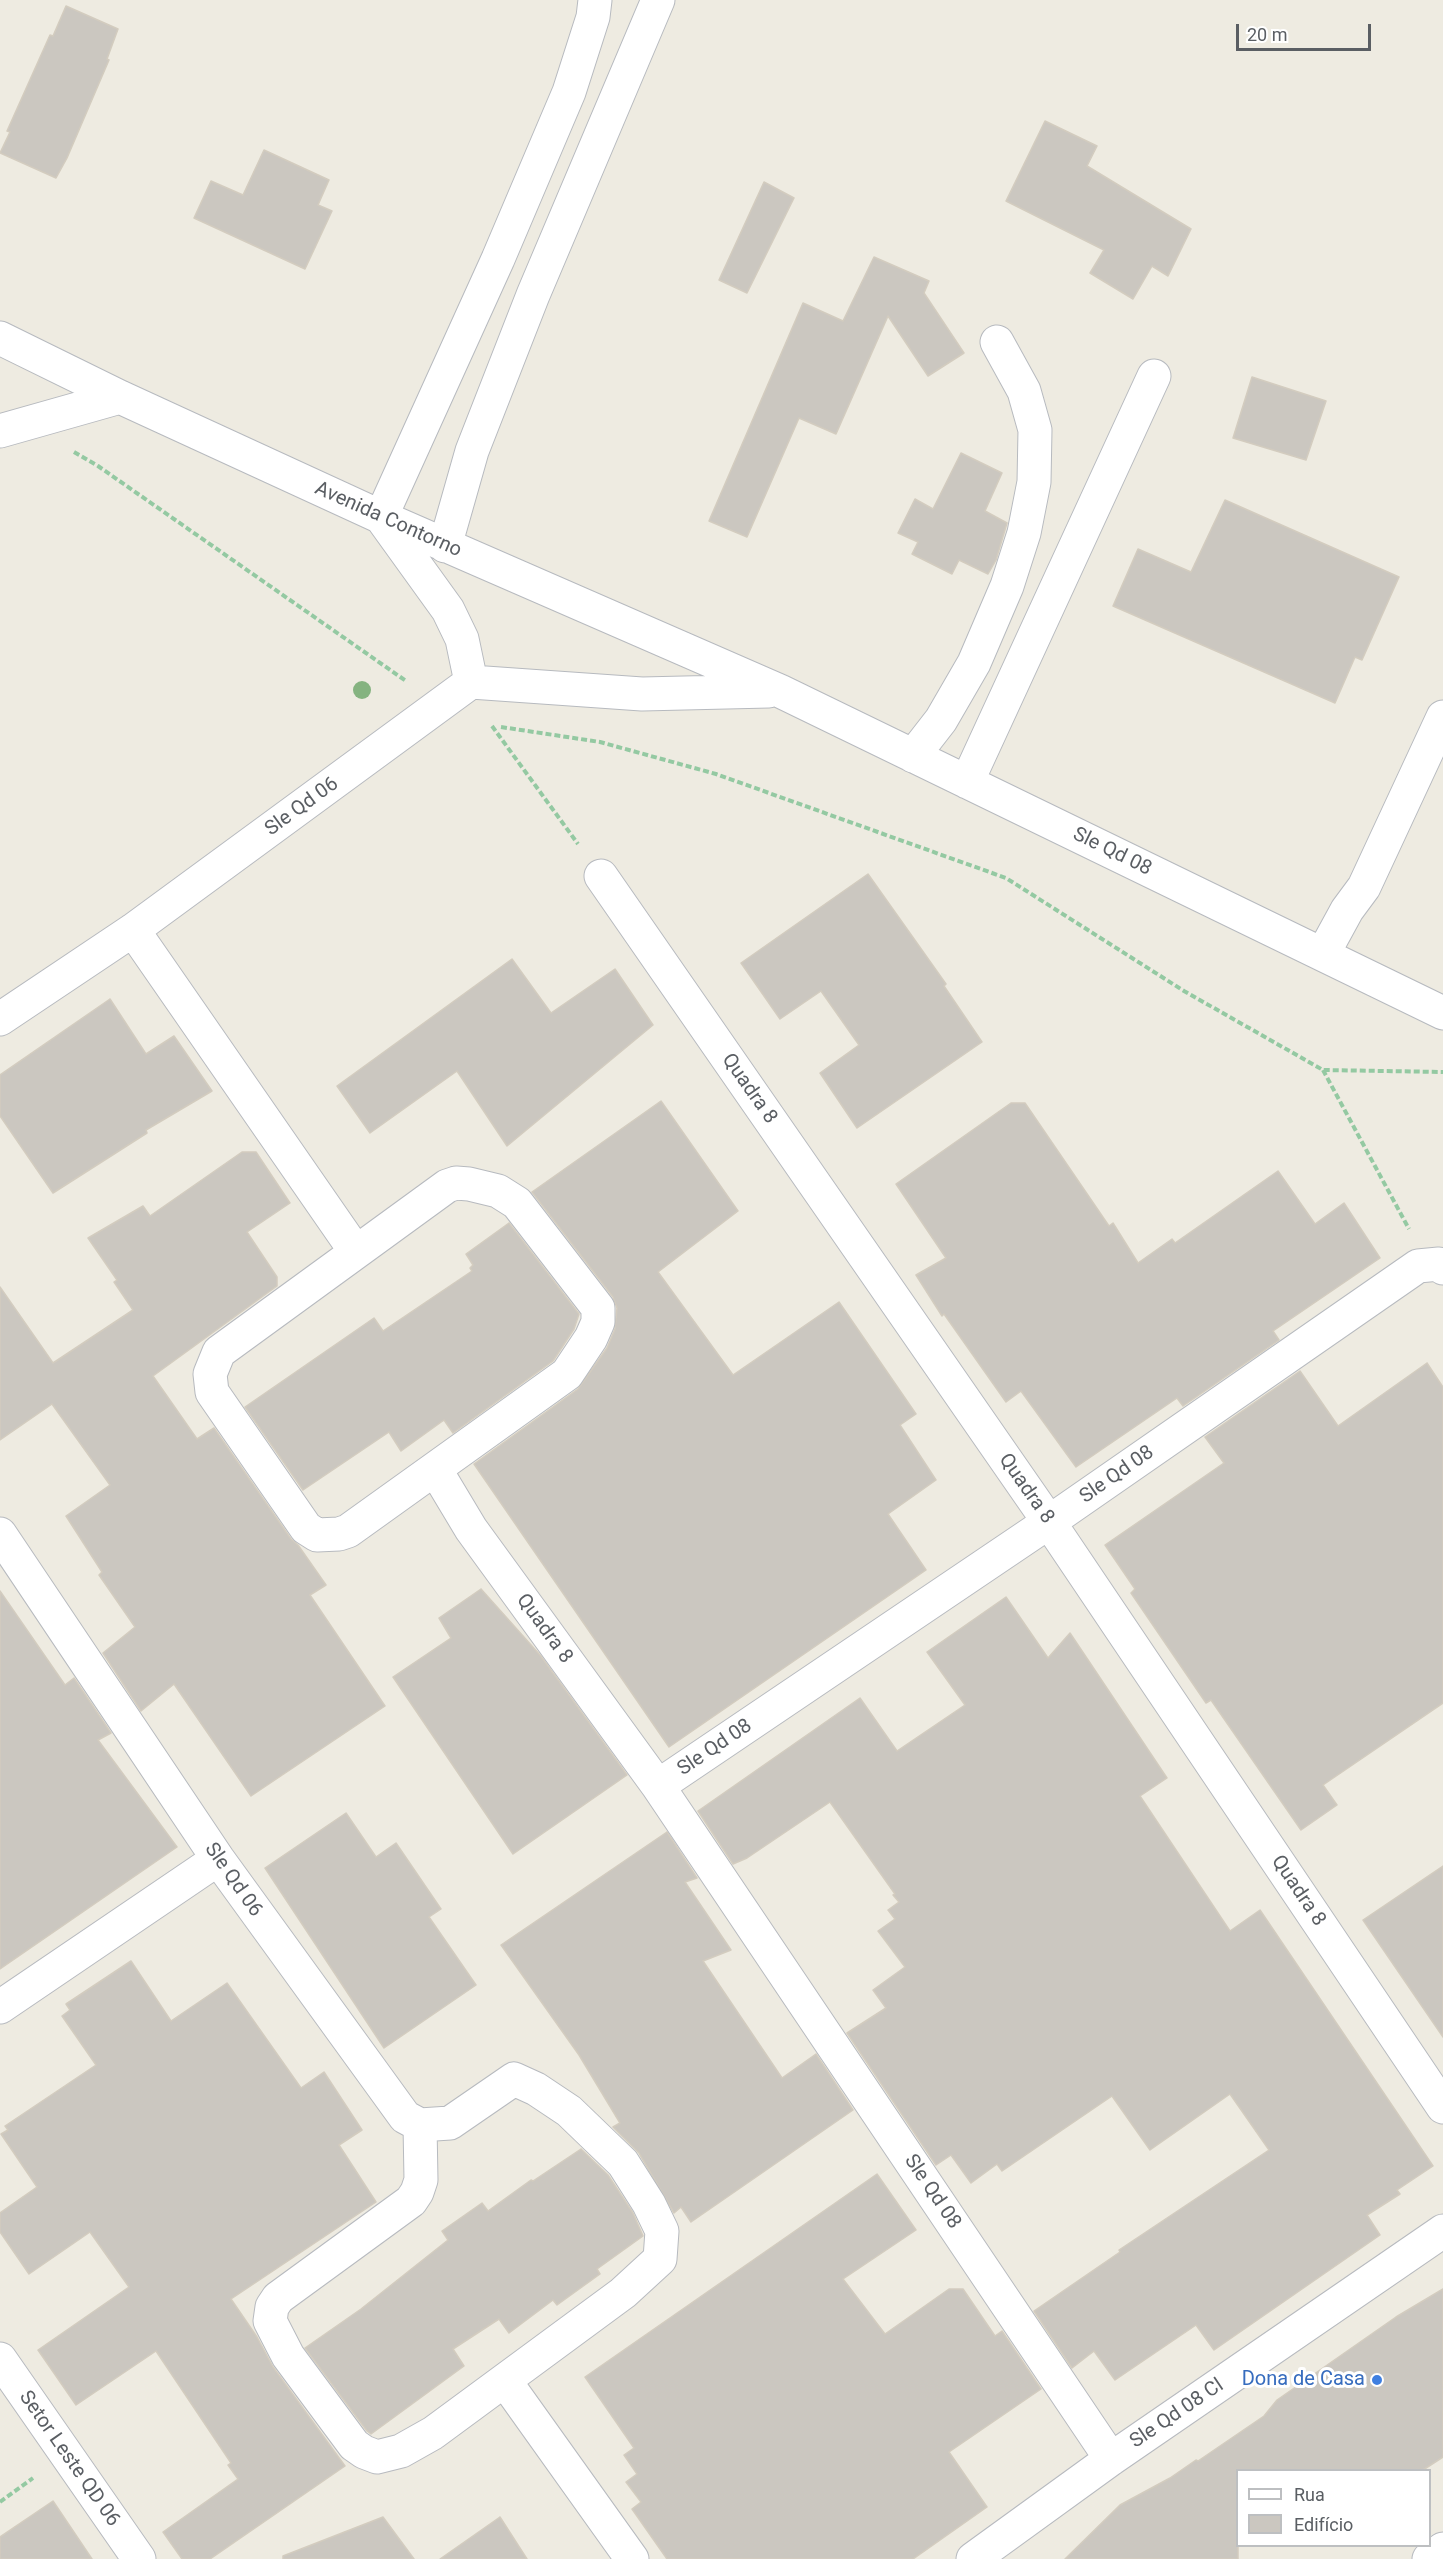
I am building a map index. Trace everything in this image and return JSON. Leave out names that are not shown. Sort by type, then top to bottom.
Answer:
[{"type":"street","points":[[595,0],[591,26],[569,92],[498,258],[381,517],[448,610],[462,639],[471,682],[642,694],[780,691]]},
{"type":"street","points":[[445,546],[472,450],[533,295],[658,0]]},
{"type":"street","name":"Avenida Contorno","points":[[0,338],[120,397],[445,546],[780,691]]},
{"type":"street","points":[[913,756],[941,720],[974,663],[1007,586],[1024,533],[1034,482],[1035,430],[1024,391],[997,342]]},
{"type":"street","points":[[968,782],[1154,376]]},
{"type":"street","points":[[13,428],[120,397]]},
{"type":"street","name":"Sle Qd 06","points":[[0,1019],[133,930],[471,682]]},
{"type":"street","name":"Sle Qd 08","points":[[780,691],[1443,1013]]},
{"type":"street","points":[[1323,954],[1347,910],[1364,887],[1443,717]]},
{"type":"street","name":"Quadra 8","points":[[601,876],[1049,1522],[1443,2107]]},
{"type":"street","points":[[133,930],[356,1252]]},
{"type":"street","points":[[469,1184],[498,1191],[517,1203],[598,1308],[598,1322],[591,1338],[567,1374],[435,1469],[348,1531],[329,1536],[317,1534],[306,1528],[212,1392],[210,1374],[219,1352],[447,1186],[469,1184]]},
{"type":"street","name":"Sle Qd 08","points":[[1111,2459],[658,1786],[1049,1522],[1418,1266],[1436,1266]]},
{"type":"street","name":"Quadra 8","points":[[435,1469],[471,1529],[658,1786]]},
{"type":"street","name":"Sle Qd 06","points":[[0,1534],[218,1859],[392,2100],[405,2117],[420,2125]]},
{"type":"street","points":[[0,2007],[218,1859]]},
{"type":"street","points":[[514,2079],[536,2089],[569,2112],[623,2163],[650,2204],[662,2231],[660,2259],[643,2277],[433,2433],[401,2451],[377,2457],[354,2445],[288,2356],[270,2321],[272,2307],[278,2298],[411,2201],[421,2180],[420,2125],[450,2123],[514,2079]]},
{"type":"street","name":"Sle Qd 08 Cl","points":[[973,2559],[1111,2459],[1443,2231]]},
{"type":"street","name":"Setor Leste QD 06","points":[[0,2360],[139,2559]]},
{"type":"street","points":[[505,2381],[632,2559]]},
{"type":"street","points":[[1429,2559],[1443,2549]]},
{"type":"path","points":[[13,428],[98,466],[441,706],[492,726],[600,742],[716,774],[1006,878],[1184,991],[1323,1070],[1443,1072]]},
{"type":"path","points":[[492,726],[601,876]]},
{"type":"path","points":[[1323,1070],[1436,1266]]},
{"type":"building","points":[[66,6],[118,29],[107,59],[109,60],[67,158],[56,178],[0,153],[10,132],[7,131],[50,35],[53,36]]},
{"type":"building","points":[[1045,121],[1097,146],[1087,166],[1191,229],[1168,276],[1152,266],[1133,299],[1090,273],[1104,250],[1006,201]]},
{"type":"building","points":[[264,150],[329,180],[318,205],[332,211],[305,269],[194,218],[211,181],[243,195]]},
{"type":"building","points":[[764,182],[794,198],[747,293],[719,280]]},
{"type":"building","points":[[874,257],[929,281],[924,293],[964,353],[928,376],[888,316],[836,434],[799,418],[747,537],[709,521],[803,303],[843,321]]},
{"type":"building","points":[[1252,377],[1326,401],[1306,460],[1233,438]]},
{"type":"building","points":[[961,453],[1002,473],[985,511],[1007,523],[996,560],[988,574],[959,560],[952,574],[912,554],[918,542],[898,533],[915,499],[933,509]]},
{"type":"building","points":[[1225,500],[1399,577],[1362,660],[1355,657],[1335,703],[1113,606],[1138,549],[1191,572]]},
{"type":"building","points":[[868,874],[946,984],[944,986],[982,1042],[857,1128],[820,1073],[859,1045],[821,991],[780,1019],[741,963]]},
{"type":"building","points":[[512,959],[551,1013],[615,969],[653,1025],[507,1146],[457,1071],[370,1133],[337,1086]]},
{"type":"building","points":[[110,999],[146,1054],[174,1036],[212,1091],[146,1130],[147,1133],[53,1193],[0,1116],[0,1075]]},
{"type":"building","points":[[661,1101],[738,1211],[658,1272],[733,1375],[839,1302],[916,1414],[900,1425],[936,1480],[888,1514],[926,1570],[669,1747],[474,1464],[578,1389],[607,1348],[615,1329],[617,1308],[613,1297],[532,1192]]},
{"type":"building","points":[[1011,1103],[1025,1103],[1109,1226],[1113,1223],[1138,1263],[1172,1239],[1175,1243],[1278,1171],[1315,1224],[1344,1203],[1380,1258],[1273,1331],[1279,1340],[1183,1406],[1177,1398],[1076,1467],[1021,1391],[1006,1402],[944,1314],[942,1316],[916,1275],[946,1258],[896,1184]]},
{"type":"building","points":[[242,1152],[256,1152],[290,1203],[247,1232],[277,1277],[277,1286],[153,1376],[197,1439],[214,1428],[291,1539],[298,1545],[326,1585],[310,1595],[385,1706],[251,1796],[174,1684],[141,1711],[103,1653],[135,1627],[99,1575],[102,1572],[66,1516],[110,1485],[52,1404],[0,1440],[0,1287],[53,1363],[133,1310],[114,1282],[117,1280],[88,1238],[143,1206],[150,1216]]},
{"type":"building","points":[[509,1223],[579,1314],[574,1329],[553,1361],[453,1433],[444,1420],[401,1451],[389,1432],[303,1490],[245,1407],[374,1318],[383,1331],[472,1271],[470,1268],[473,1265],[466,1254]]},
{"type":"building","points":[[1427,1363],[1443,1387],[1443,1703],[1323,1785],[1337,1805],[1301,1830],[1211,1700],[1206,1703],[1131,1593],[1135,1589],[1105,1545],[1224,1463],[1205,1437],[1300,1371],[1338,1426]]},
{"type":"building","points":[[481,1589],[540,1655],[627,1775],[513,1854],[393,1677],[451,1638],[439,1618]]},
{"type":"building","points":[[0,1591],[65,1685],[74,1678],[111,1733],[98,1740],[177,1847],[0,1969]]},
{"type":"building","points":[[1006,1597],[1048,1658],[1070,1633],[1167,1778],[1140,1796],[1230,1931],[1260,1910],[1433,2166],[1397,2190],[1400,2194],[1367,2215],[1380,2235],[1214,2350],[1196,2325],[1115,2380],[1094,2351],[1072,2368],[1034,2311],[1120,2252],[1119,2250],[1269,2150],[1230,2094],[1150,2150],[1112,2096],[1002,2171],[997,2164],[971,2183],[951,2155],[936,2165],[847,2033],[886,2008],[873,1990],[905,1967],[878,1931],[895,1919],[888,1910],[899,1902],[893,1895],[895,1894],[830,1802],[747,1858],[733,1864],[698,1811],[860,1698],[897,1751],[965,1705],[927,1652]]},
{"type":"building","points":[[346,1813],[376,1857],[396,1843],[441,1909],[429,1917],[476,1985],[384,2048],[265,1868]]},
{"type":"building","points":[[667,1832],[697,1878],[685,1882],[731,1950],[703,1961],[782,2078],[816,2054],[853,2110],[691,2222],[681,2207],[674,2213],[639,2153],[613,2127],[620,2123],[579,2055],[501,1945]]},
{"type":"building","points":[[1443,1866],[1443,2037],[1363,1920]]},
{"type":"building","points":[[131,1961],[171,2021],[227,1983],[301,2088],[324,2072],[362,2130],[339,2145],[376,2202],[231,2299],[257,2337],[273,2367],[345,2466],[210,2559],[182,2559],[163,2532],[238,2479],[228,2465],[231,2463],[156,2351],[76,2405],[38,2350],[129,2287],[90,2232],[29,2274],[0,2232],[0,2213],[37,2187],[1,2134],[8,2130],[5,2126],[96,2065],[62,2016],[70,2010],[66,2004]]},
{"type":"building","points":[[581,2149],[608,2175],[633,2213],[643,2236],[597,2269],[600,2274],[557,2305],[553,2300],[509,2333],[499,2319],[453,2349],[464,2366],[371,2434],[305,2348],[361,2309],[448,2240],[442,2231],[482,2203],[488,2211],[531,2180],[533,2181]]},
{"type":"building","points":[[877,2174],[916,2230],[843,2279],[885,2334],[949,2289],[963,2289],[995,2336],[1002,2331],[1041,2389],[949,2452],[987,2507],[913,2559],[667,2559],[632,2509],[641,2502],[626,2482],[637,2474],[624,2455],[634,2448],[585,2377]]},
{"type":"building","points":[[1443,2289],[1443,2457],[1425,2469],[1236,2469],[1238,2559],[1065,2559],[1120,2505],[1170,2478],[1196,2460],[1198,2461],[1264,2416],[1277,2400],[1396,2317]]},
{"type":"building","points":[[53,2501],[92,2559],[0,2559],[0,2537]]},
{"type":"building","points":[[383,2517],[414,2559],[283,2559],[283,2556]]},
{"type":"building","points":[[500,2517],[527,2559],[440,2559]]},
{"type":"place","name":"Dona de Casa","points":[[1377,2380]]}]
